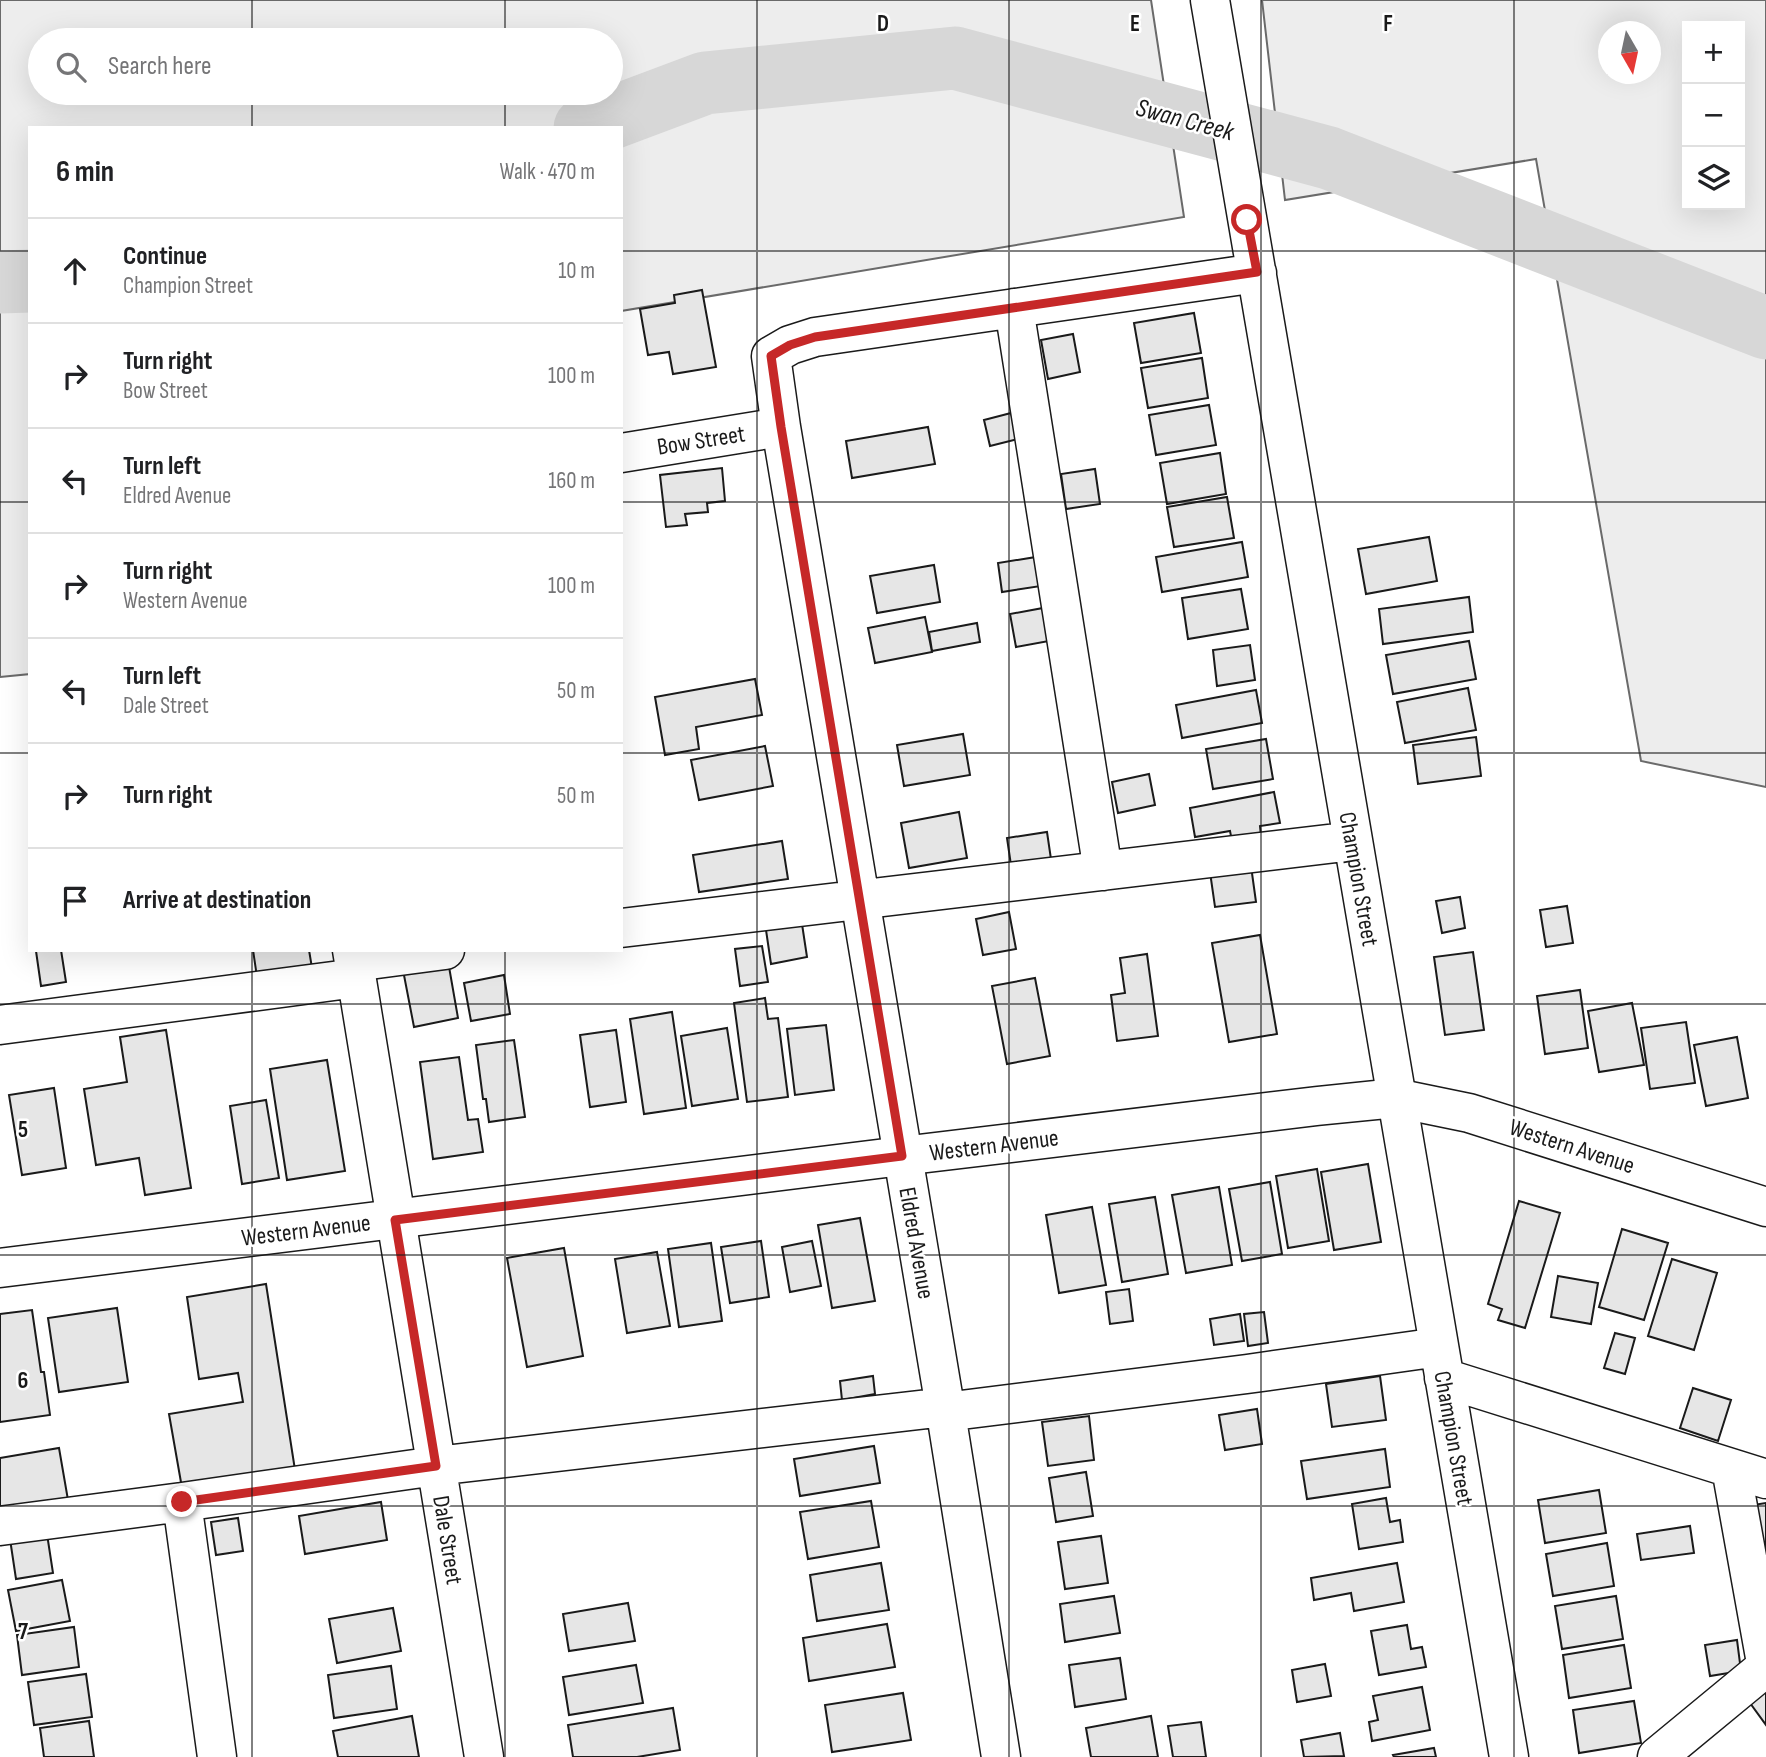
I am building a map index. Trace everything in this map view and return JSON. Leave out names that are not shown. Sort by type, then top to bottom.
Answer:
[{"type":"street","name":"Champion Street","points":[[1212,12],[1509,1757]]},
{"type":"street","points":[[1103,871],[1014,308],[1257,272]]},
{"type":"street","name":"Eldred Avenue","points":[[1001,1757],[771,356],[790,345],[815,337],[1014,308]]},
{"type":"street","name":"Bow Street","points":[[623,453],[781,427]]},
{"type":"street","points":[[623,928],[1353,841]]},
{"type":"street","points":[[0,1025],[431,952]]},
{"type":"street","name":"Dale Street","points":[[354,963],[484,1757]]},
{"type":"street","name":"Western Avenue","points":[[0,1268],[1303,1107],[1396,1098],[1469,1113],[1766,1207]]},
{"type":"street","points":[[0,1526],[436,1466],[1247,1374],[1441,1362],[1748,1474],[1766,1665],[1657,1757]]},
{"type":"street","points":[[182,1502],[217,1757]]},
{"type":"shaded area","points":[[0,0],[1151,0],[1184,217],[623,311],[623,126],[28,126],[28,674],[0,677]]},
{"type":"shaded area","points":[[1262,0],[1766,0],[1766,787],[1641,761],[1536,159],[1285,200]]},
{"type":"building","points":[[702,290],[716,367],[673,374],[669,352],[648,355],[640,309],[675,303],[674,295]]},
{"type":"building","points":[[1194,313],[1201,353],[1141,363],[1134,323]]},
{"type":"building","points":[[1073,334],[1080,372],[1048,379],[1041,340]]},
{"type":"building","points":[[1202,358],[1208,398],[1148,408],[1141,368]]},
{"type":"building","points":[[1209,405],[1216,445],[1156,455],[1149,415]]},
{"type":"building","points":[[1011,413],[1018,439],[990,446],[984,420]]},
{"type":"building","points":[[928,427],[935,464],[852,478],[846,441]]},
{"type":"building","points":[[1220,453],[1226,494],[1167,504],[1160,463]]},
{"type":"building","points":[[722,468],[725,501],[707,503],[708,512],[685,514],[687,525],[666,527],[660,475]]},
{"type":"building","points":[[1095,469],[1100,504],[1066,509],[1061,474]]},
{"type":"building","points":[[1227,497],[1234,538],[1174,547],[1167,507]]},
{"type":"building","points":[[1429,537],[1437,581],[1366,594],[1358,549]]},
{"type":"building","points":[[1242,542],[1248,577],[1162,592],[1156,557]]},
{"type":"building","points":[[1036,557],[1041,586],[1002,592],[998,563]]},
{"type":"building","points":[[934,565],[940,602],[877,613],[870,576]]},
{"type":"building","points":[[1241,589],[1248,629],[1188,639],[1182,598]]},
{"type":"building","points":[[1469,597],[1473,632],[1383,644],[1379,609]]},
{"type":"building","points":[[1043,608],[1049,641],[1016,647],[1010,614]]},
{"type":"building","points":[[925,617],[932,652],[875,663],[868,628]]},
{"type":"building","points":[[977,623],[980,642],[932,651],[929,632]]},
{"type":"building","points":[[1469,641],[1476,679],[1393,694],[1386,655]]},
{"type":"building","points":[[1250,645],[1255,680],[1217,686],[1213,650]]},
{"type":"building","points":[[755,679],[762,715],[696,727],[699,749],[665,755],[655,697]]},
{"type":"building","points":[[1468,688],[1476,730],[1405,743],[1397,702]]},
{"type":"building","points":[[1256,690],[1262,723],[1182,738],[1176,705]]},
{"type":"building","points":[[963,734],[970,775],[904,786],[897,745]]},
{"type":"building","points":[[1476,737],[1481,776],[1418,784],[1413,745]]},
{"type":"building","points":[[1266,739],[1273,779],[1213,789],[1206,749]]},
{"type":"building","points":[[765,746],[773,786],[699,800],[691,760]]},
{"type":"building","points":[[1149,774],[1155,805],[1118,813],[1112,782]]},
{"type":"building","points":[[1274,792],[1280,823],[1260,826],[1261,836],[1232,841],[1230,831],[1195,837],[1190,808]]},
{"type":"building","points":[[959,812],[967,858],[909,868],[901,823]]},
{"type":"building","points":[[1047,832],[1052,866],[1012,872],[1007,838]]},
{"type":"building","points":[[782,841],[788,879],[699,892],[693,855]]},
{"type":"building","points":[[1251,866],[1256,902],[1215,907],[1210,872]]},
{"type":"building","points":[[1460,897],[1465,928],[1442,933],[1436,901]]},
{"type":"building","points":[[1567,906],[1573,943],[1546,947],[1540,910]]},
{"type":"building","points":[[1009,912],[1016,949],[983,955],[976,919]]},
{"type":"building","points":[[802,924],[807,957],[771,964],[766,930]]},
{"type":"building","points":[[1260,935],[1277,1034],[1229,1042],[1212,943]]},
{"type":"building","points":[[762,946],[768,982],[740,986],[735,949]]},
{"type":"building","points":[[36,952],[61,952],[66,982],[41,986]]},
{"type":"building","points":[[253,952],[309,952],[312,968],[257,977]]},
{"type":"building","points":[[1473,952],[1484,1030],[1445,1035],[1434,957]]},
{"type":"building","points":[[1147,954],[1158,1036],[1117,1041],[1111,995],[1125,993],[1120,958]]},
{"type":"building","points":[[448,961],[458,1018],[414,1027],[403,970]]},
{"type":"building","points":[[504,975],[510,1014],[471,1021],[464,983]]},
{"type":"building","points":[[1035,978],[1050,1056],[1007,1064],[992,986]]},
{"type":"building","points":[[1580,990],[1588,1048],[1545,1054],[1537,996]]},
{"type":"building","points":[[765,998],[768,1019],[778,1018],[788,1097],[747,1102],[734,1003]]},
{"type":"building","points":[[1632,1003],[1644,1065],[1599,1072],[1588,1011]]},
{"type":"building","points":[[672,1012],[686,1108],[644,1114],[630,1019]]},
{"type":"building","points":[[1686,1022],[1695,1083],[1650,1089],[1641,1028]]},
{"type":"building","points":[[826,1025],[834,1090],[795,1095],[787,1029]]},
{"type":"building","points":[[727,1028],[738,1099],[692,1106],[681,1036]]},
{"type":"building","points":[[166,1030],[191,1188],[145,1195],[139,1158],[96,1165],[84,1089],[127,1082],[120,1037]]},
{"type":"building","points":[[616,1030],[626,1102],[590,1107],[580,1035]]},
{"type":"building","points":[[1737,1037],[1748,1098],[1706,1106],[1694,1045]]},
{"type":"building","points":[[514,1040],[525,1117],[489,1122],[476,1045]]},
{"type":"building","points":[[459,1057],[468,1120],[478,1119],[483,1152],[433,1159],[420,1062]]},
{"type":"building","points":[[327,1060],[345,1171],[287,1180],[270,1069]]},
{"type":"building","points":[[54,1088],[66,1168],[22,1175],[9,1095]]},
{"type":"building","points":[[266,1100],[279,1178],[242,1184],[230,1106]]},
{"type":"building","points":[[1368,1164],[1381,1242],[1334,1250],[1321,1172]]},
{"type":"building","points":[[1317,1169],[1329,1241],[1288,1248],[1276,1176]]},
{"type":"building","points":[[1270,1182],[1282,1254],[1242,1261],[1229,1189]]},
{"type":"building","points":[[1219,1187],[1232,1265],[1186,1273],[1172,1195]]},
{"type":"building","points":[[1155,1197],[1168,1274],[1122,1282],[1109,1204]]},
{"type":"building","points":[[1519,1201],[1560,1213],[1525,1328],[1498,1320],[1502,1309],[1488,1304]]},
{"type":"building","points":[[1092,1207],[1106,1285],[1059,1293],[1046,1215]]},
{"type":"building","points":[[860,1218],[875,1301],[832,1308],[818,1225]]},
{"type":"building","points":[[1622,1229],[1668,1243],[1644,1320],[1599,1307]]},
{"type":"building","points":[[761,1241],[769,1297],[730,1303],[721,1247]]},
{"type":"building","points":[[812,1241],[821,1286],[790,1292],[782,1247]]},
{"type":"building","points":[[711,1243],[722,1321],[679,1327],[668,1249]]},
{"type":"building","points":[[564,1248],[583,1356],[527,1367],[507,1258]]},
{"type":"building","points":[[657,1252],[670,1326],[627,1333],[615,1259]]},
{"type":"building","points":[[1672,1259],[1717,1273],[1694,1350],[1648,1336]]},
{"type":"building","points":[[1558,1276],[1598,1283],[1591,1324],[1551,1317]]},
{"type":"building","points":[[266,1284],[295,1470],[182,1488],[169,1414],[243,1402],[238,1373],[199,1379],[187,1297]]},
{"type":"building","points":[[1129,1289],[1133,1321],[1110,1324],[1106,1292]]},
{"type":"building","points":[[117,1308],[128,1382],[59,1392],[48,1318]]},
{"type":"building","points":[[32,1310],[50,1415],[0,1422],[0,1314]]},
{"type":"building","points":[[1264,1312],[1268,1343],[1248,1346],[1244,1314]]},
{"type":"building","points":[[1240,1314],[1244,1341],[1214,1345],[1210,1319]]},
{"type":"building","points":[[1615,1333],[1635,1338],[1625,1374],[1604,1368]]},
{"type":"building","points":[[873,1376],[875,1394],[842,1400],[840,1381]]},
{"type":"building","points":[[1380,1376],[1386,1420],[1332,1427],[1326,1384]]},
{"type":"building","points":[[1693,1388],[1731,1400],[1718,1441],[1680,1428]]},
{"type":"building","points":[[1257,1409],[1262,1444],[1225,1450],[1219,1415]]},
{"type":"building","points":[[1089,1416],[1094,1460],[1048,1466],[1042,1422]]},
{"type":"building","points":[[874,1446],[880,1483],[800,1496],[794,1459]]},
{"type":"building","points":[[59,1448],[68,1500],[0,1512],[0,1458]]},
{"type":"building","points":[[1385,1449],[1390,1487],[1307,1499],[1301,1461]]},
{"type":"building","points":[[1086,1472],[1093,1516],[1056,1522],[1049,1478]]},
{"type":"building","points":[[1599,1490],[1606,1533],[1545,1543],[1538,1500]]},
{"type":"building","points":[[1386,1498],[1390,1522],[1400,1520],[1403,1542],[1359,1549],[1352,1504]]},
{"type":"building","points":[[871,1501],[879,1547],[808,1559],[800,1512]]},
{"type":"building","points":[[381,1502],[387,1540],[305,1554],[299,1516]]},
{"type":"building","points":[[1766,1503],[1766,1552],[1759,1553],[1753,1505]]},
{"type":"building","points":[[238,1518],[243,1551],[216,1555],[211,1522]]},
{"type":"building","points":[[1690,1526],[1694,1553],[1641,1560],[1637,1534]]},
{"type":"building","points":[[47,1534],[53,1573],[16,1579],[10,1539]]},
{"type":"building","points":[[1101,1536],[1108,1583],[1065,1589],[1058,1542]]},
{"type":"building","points":[[1607,1543],[1614,1586],[1553,1596],[1546,1554]]},
{"type":"building","points":[[881,1563],[889,1610],[817,1621],[810,1575]]},
{"type":"building","points":[[1397,1563],[1404,1602],[1354,1611],[1351,1593],[1314,1600],[1311,1578]]},
{"type":"building","points":[[62,1580],[70,1621],[16,1631],[8,1590]]},
{"type":"building","points":[[1114,1596],[1120,1633],[1065,1642],[1060,1604]]},
{"type":"building","points":[[1616,1596],[1623,1639],[1562,1649],[1555,1606]]},
{"type":"building","points":[[628,1603],[635,1641],[569,1651],[563,1614]]},
{"type":"building","points":[[393,1608],[401,1651],[337,1663],[329,1619]]},
{"type":"building","points":[[887,1624],[895,1667],[809,1681],[803,1638]]},
{"type":"building","points":[[1407,1625],[1411,1649],[1422,1647],[1426,1667],[1379,1675],[1371,1631]]},
{"type":"building","points":[[74,1627],[79,1667],[22,1675],[17,1635]]},
{"type":"building","points":[[1737,1640],[1741,1671],[1710,1676],[1705,1645]]},
{"type":"building","points":[[1624,1645],[1631,1688],[1569,1698],[1563,1655]]},
{"type":"building","points":[[1120,1658],[1126,1699],[1075,1707],[1069,1665]]},
{"type":"building","points":[[1325,1664],[1331,1696],[1297,1702],[1292,1670]]},
{"type":"building","points":[[636,1665],[643,1703],[569,1715],[563,1677]]},
{"type":"building","points":[[391,1666],[397,1709],[334,1718],[328,1675]]},
{"type":"building","points":[[86,1674],[92,1717],[34,1725],[28,1682]]},
{"type":"building","points":[[1422,1687],[1430,1730],[1372,1741],[1369,1722],[1378,1720],[1373,1696]]},
{"type":"building","points":[[1766,1691],[1766,1725],[1750,1703]]},
{"type":"building","points":[[903,1693],[911,1740],[832,1752],[825,1705]]},
{"type":"building","points":[[1634,1701],[1641,1743],[1579,1753],[1573,1710]]},
{"type":"building","points":[[673,1708],[680,1750],[637,1757],[573,1757],[568,1725]]},
{"type":"building","points":[[412,1716],[419,1757],[338,1757],[333,1731]]},
{"type":"building","points":[[1151,1716],[1158,1757],[1091,1757],[1086,1728]]},
{"type":"building","points":[[89,1721],[94,1757],[44,1757],[40,1728]]},
{"type":"building","points":[[1201,1722],[1206,1757],[1173,1757],[1168,1726]]},
{"type":"building","points":[[1340,1733],[1344,1756],[1304,1757],[1301,1740]]},
{"type":"building","points":[[1434,1748],[1436,1757],[1393,1755]]},
{"type":"waterway","name":"Swan Creek","points":[[590,126],[705,83],[955,58],[1329,158],[1766,328]]},
{"type":"waterway","name":"Swan Creek","points":[[0,282],[28,281]]},
{"type":"route","points":[[182,1502],[436,1466],[395,1220],[902,1156],[771,356],[790,345],[815,337],[1257,272],[1247,220]]}]
